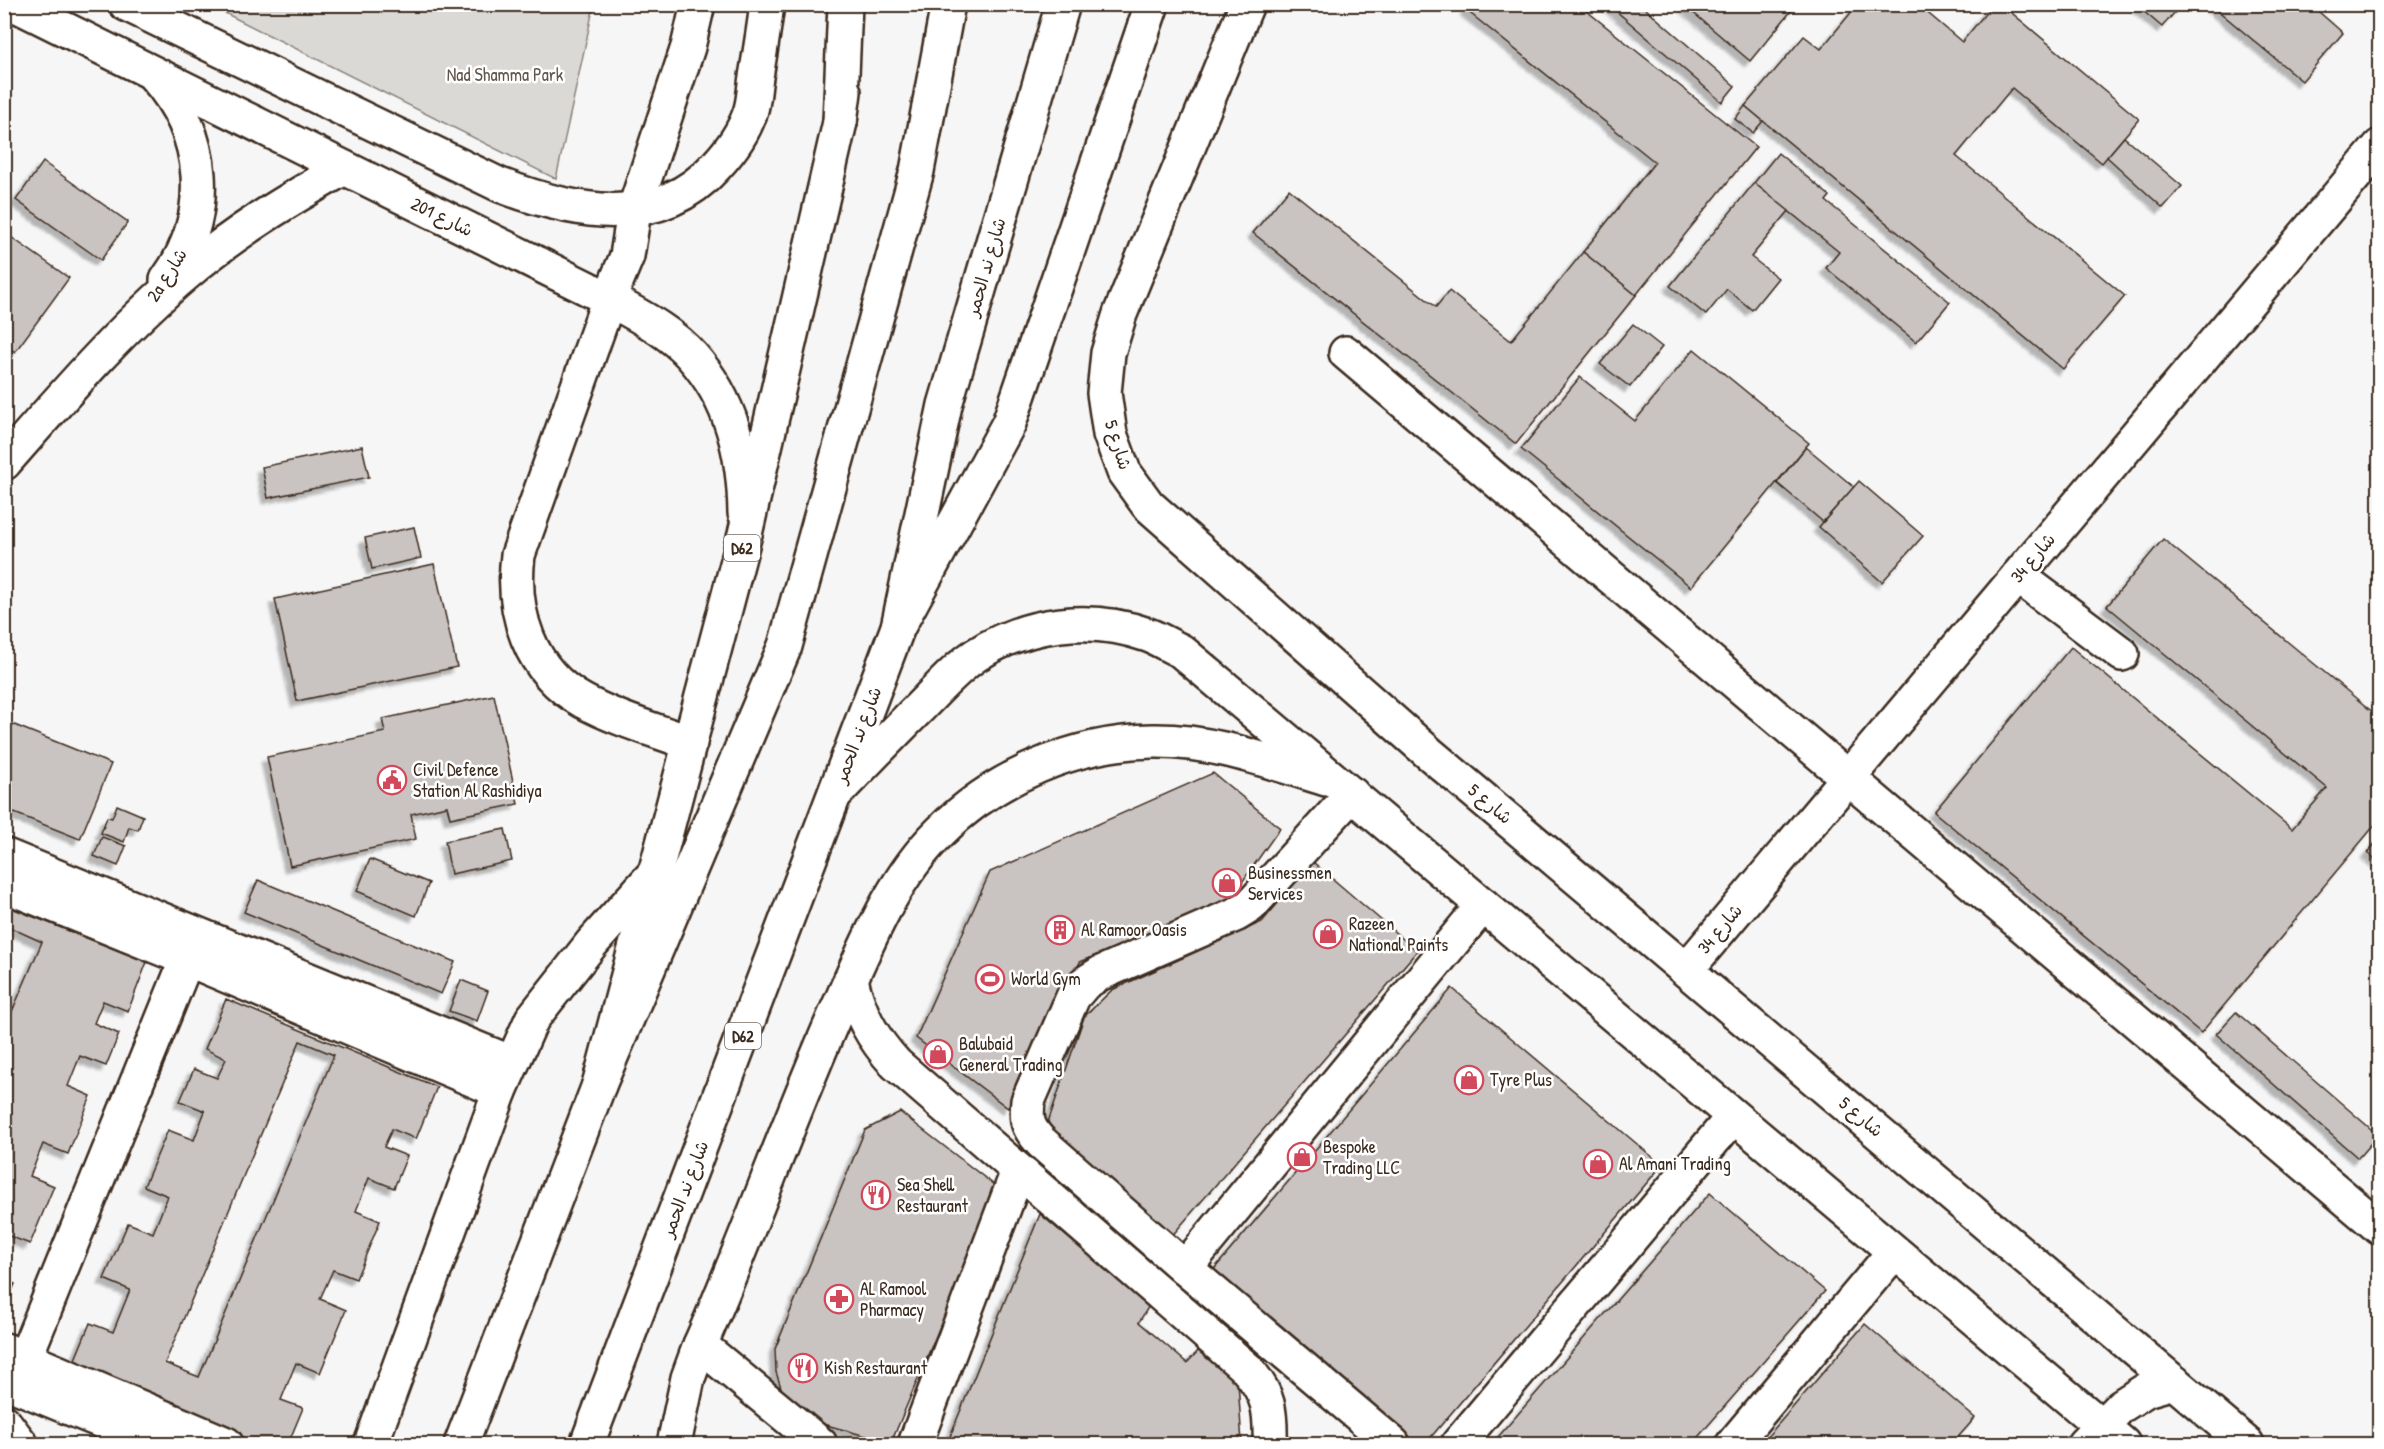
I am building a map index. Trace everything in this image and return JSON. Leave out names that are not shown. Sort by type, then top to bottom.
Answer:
[{"type":"main road","name":"شارع 201","points":[[14,4],[609,299],[657,327],[691,355],[710,380],[725,408],[737,441],[744,476],[745,534]]},
{"type":"main road","points":[[126,4],[500,185],[566,206],[634,211],[672,200],[680,195],[705,179],[734,147],[751,112],[767,4]]},
{"type":"main road","points":[[690,743],[603,710],[581,700],[562,686],[532,650],[523,629],[517,605],[515,579],[518,555],[609,299],[627,256],[634,211],[688,47],[698,4]]},
{"type":"main road","points":[[840,122],[844,4]]},
{"type":"main road","name":"D62","points":[[461,1444],[599,1085],[745,534],[840,122],[857,4]]},
{"type":"main road","points":[[599,1085],[785,646],[917,171],[948,4]]},
{"type":"main road","name":"شارع ند الحمر","points":[[587,1444],[898,627],[945,405],[1063,4]]},
{"type":"main road","points":[[898,627],[1009,423],[1152,4]]},
{"type":"main road","name":"شارع 5","points":[[1247,4],[1120,314],[1108,353],[1104,393],[1110,434],[1124,472],[1148,506],[1430,754],[2247,1444]]},
{"type":"main road","name":"2a شارع","points":[[143,313],[186,249],[199,196],[198,168],[192,140],[182,115],[168,91],[149,70]]},
{"type":"main road","name":"شارع 34","points":[[1687,969],[2379,146]]},
{"type":"main road","name":"2a شارع","points":[[4,463],[70,388],[143,313],[188,271],[238,233],[290,199],[344,168]]},
{"type":"main road","points":[[1346,353],[2379,1228]]},
{"type":"main road","points":[[2018,576],[2122,654]]},
{"type":"main road","points":[[836,794],[948,679],[975,656],[1007,638],[1041,627],[1077,623],[1113,626],[1148,635],[1181,651],[1345,788],[1894,1252],[2102,1438],[2121,1406],[2146,1390],[2174,1382]]},
{"type":"main road","points":[[674,1444],[688,1378],[700,1345],[808,1076],[850,980],[899,882],[918,855],[940,831],[994,790],[1054,760],[1120,743],[1154,741],[1223,748],[1345,788]]},
{"type":"main road","points":[[1345,788],[1250,906],[1237,914],[1101,973],[1085,983],[1073,997],[1065,1013],[1028,1101],[1026,1116],[1031,1131],[1185,1268],[1393,1444]]},
{"type":"main road","points":[[4,855],[506,1077]]},
{"type":"main road","points":[[371,1444],[506,1077],[532,1019],[592,943],[655,873]]},
{"type":"main road","points":[[4,885],[187,959],[506,1077]]},
{"type":"main road","points":[[1185,1268],[1483,905]]},
{"type":"main road","points":[[11,1363],[187,959]]},
{"type":"main road","points":[[850,980],[856,1003],[866,1025],[879,1046],[896,1064],[1247,1369],[1260,1384],[1268,1402],[1270,1444]]},
{"type":"main road","points":[[1458,1444],[1733,1117]]},
{"type":"main road","points":[[915,1444],[1018,1171]]},
{"type":"main road","points":[[1733,1444],[1894,1252]]},
{"type":"main road","points":[[700,1345],[820,1444]]},
{"type":"main road","points":[[11,1363],[157,1444]]},
{"type":"main road","points":[[11,1363],[226,1444]]},
{"type":"main road","points":[[4,1422],[21,1444]]},
{"type":"green space","name":"Nad Shamma Park","points":[[209,5],[594,5],[556,179]]},
{"type":"building","points":[[1471,4],[1578,4],[1756,147],[1636,295],[1583,252],[1655,162],[1466,10]]},
{"type":"building","points":[[1608,4],[1640,4],[1735,86],[1722,102]]},
{"type":"building","points":[[1683,4],[1797,4],[1750,61]]},
{"type":"building","points":[[1858,4],[1917,4],[1962,42],[1993,4],[2001,4],[2139,119],[2102,163],[2012,88],[1956,156],[2125,296],[2063,369],[1745,106],[1804,36],[1821,49]]},
{"type":"building","points":[[2135,4],[2182,4],[2162,27]]},
{"type":"building","points":[[2210,4],[2310,4],[2343,33],[2302,81]]},
{"type":"building","points":[[1745,106],[1763,121],[1753,133],[1735,119]]},
{"type":"building","points":[[2124,137],[2182,186],[2163,208],[2107,157]]},
{"type":"building","points":[[1778,153],[1830,196],[1826,201],[1950,302],[1916,342],[1826,268],[1839,252],[1754,183]]},
{"type":"building","points":[[43,162],[128,222],[101,260],[16,200]]},
{"type":"building","points":[[1754,183],[1789,211],[1751,257],[1778,278],[1752,310],[1727,289],[1706,315],[1670,286]]},
{"type":"building","points":[[1289,189],[1436,307],[1449,291],[1511,341],[1583,252],[1636,295],[1516,444],[1253,233]]},
{"type":"building","points":[[11,237],[69,278],[15,352],[4,345],[4,247]]},
{"type":"building","points":[[1633,324],[1662,347],[1630,387],[1600,364]]},
{"type":"building","points":[[1694,349],[1809,443],[1691,587],[1521,449],[1580,377],[1635,421]]},
{"type":"building","points":[[362,446],[369,477],[268,498],[262,467]]},
{"type":"building","points":[[1806,447],[1854,487],[1823,522],[1777,483]]},
{"type":"building","points":[[1859,481],[1923,536],[1882,582],[1819,527]]},
{"type":"building","points":[[414,527],[421,558],[372,569],[365,538]]},
{"type":"building","points":[[2163,539],[2380,718],[2380,819],[2201,1033],[1934,812],[2071,647],[2292,829],[2327,788],[2107,606]]},
{"type":"building","points":[[434,564],[457,667],[297,701],[275,599]]},
{"type":"building","name":"Civil Defence Station Al Rashidiya","points":[[494,695],[518,804],[450,818],[447,806],[411,814],[416,839],[290,866],[267,757],[385,732],[382,719]]},
{"type":"building","points":[[7,722],[111,764],[80,839],[4,809],[4,729]]},
{"type":"building","name":"Al Ramoor Oasis","points":[[1213,773],[1280,828],[1231,898],[1080,962],[1008,1108],[916,1038],[990,872]]},
{"type":"building","points":[[117,805],[143,816],[138,830],[129,827],[124,842],[101,833],[107,817],[112,818]]},
{"type":"building","points":[[505,829],[512,861],[451,874],[445,841]]},
{"type":"building","points":[[102,837],[126,846],[118,866],[94,856]]},
{"type":"building","points":[[2380,838],[2380,864],[2367,853]]},
{"type":"building","points":[[370,859],[429,883],[416,916],[357,891]]},
{"type":"building","points":[[1313,862],[1417,951],[1170,1238],[1045,1131],[1084,1017],[1112,990],[1262,922]]},
{"type":"building","points":[[258,880],[455,962],[441,994],[244,912]]},
{"type":"building","points":[[4,905],[147,962],[128,1011],[103,1001],[94,1023],[119,1034],[106,1066],[80,1056],[68,1086],[91,1096],[68,1154],[43,1144],[30,1176],[54,1186],[30,1244],[4,1234],[4,1030],[42,942],[11,928],[4,943]]},
{"type":"building","points":[[461,980],[488,991],[477,1021],[449,1011]]},
{"type":"building","points":[[1452,988],[1662,1165],[1425,1444],[1413,1444],[1210,1274]]},
{"type":"building","points":[[226,999],[437,1087],[416,1139],[392,1129],[384,1147],[407,1156],[394,1188],[369,1178],[356,1211],[380,1221],[356,1279],[333,1270],[320,1299],[346,1310],[320,1373],[296,1363],[281,1400],[303,1408],[288,1444],[252,1444],[71,1369],[90,1323],[113,1332],[130,1290],[104,1279],[128,1223],[153,1233],[168,1196],[144,1186],[168,1130],[194,1140],[205,1111],[180,1101],[194,1069],[217,1078],[226,1059],[205,1049]],"holes":[[[300,1041],[334,1055],[199,1377],[165,1363]]]},
{"type":"building","points":[[2236,1012],[2378,1135],[2358,1158],[2216,1034]]},
{"type":"building","points":[[900,1112],[998,1188],[891,1443],[812,1421],[784,1397],[776,1372],[775,1349],[865,1130]]},
{"type":"building","points":[[1710,1193],[1825,1291],[1692,1444],[1492,1444]]},
{"type":"building","points":[[1040,1214],[1149,1306],[1139,1322],[1187,1363],[1198,1351],[1238,1381],[1242,1444],[947,1444]]},
{"type":"building","points":[[4,1280],[15,1284],[4,1309]]},
{"type":"building","points":[[1865,1324],[1975,1418],[1952,1444],[1761,1444]]},
{"type":"place","name":"Civil Defence Station Al Rashidiya","points":[[392,780]]},
{"type":"place","name":"Businessmen Services","points":[[1227,883]]},
{"type":"place","name":"Al Ramoor Oasis","points":[[1060,930]]},
{"type":"place","name":"Razeen National Paints","points":[[1328,934]]},
{"type":"place","name":"World Gym","points":[[990,979]]},
{"type":"place","name":"Balubaid General Trading","points":[[938,1054]]},
{"type":"place","name":"Tyre Plus","points":[[1469,1080]]},
{"type":"place","name":"Bespoke Trading LLC","points":[[1302,1157]]},
{"type":"place","name":"Al Amani Trading","points":[[1598,1164]]},
{"type":"place","name":"Sea Shell Restaurant","points":[[876,1195]]},
{"type":"place","name":"AL Ramool Pharmacy","points":[[839,1299]]},
{"type":"place","name":"Kish Restaurant","points":[[803,1368]]}]
